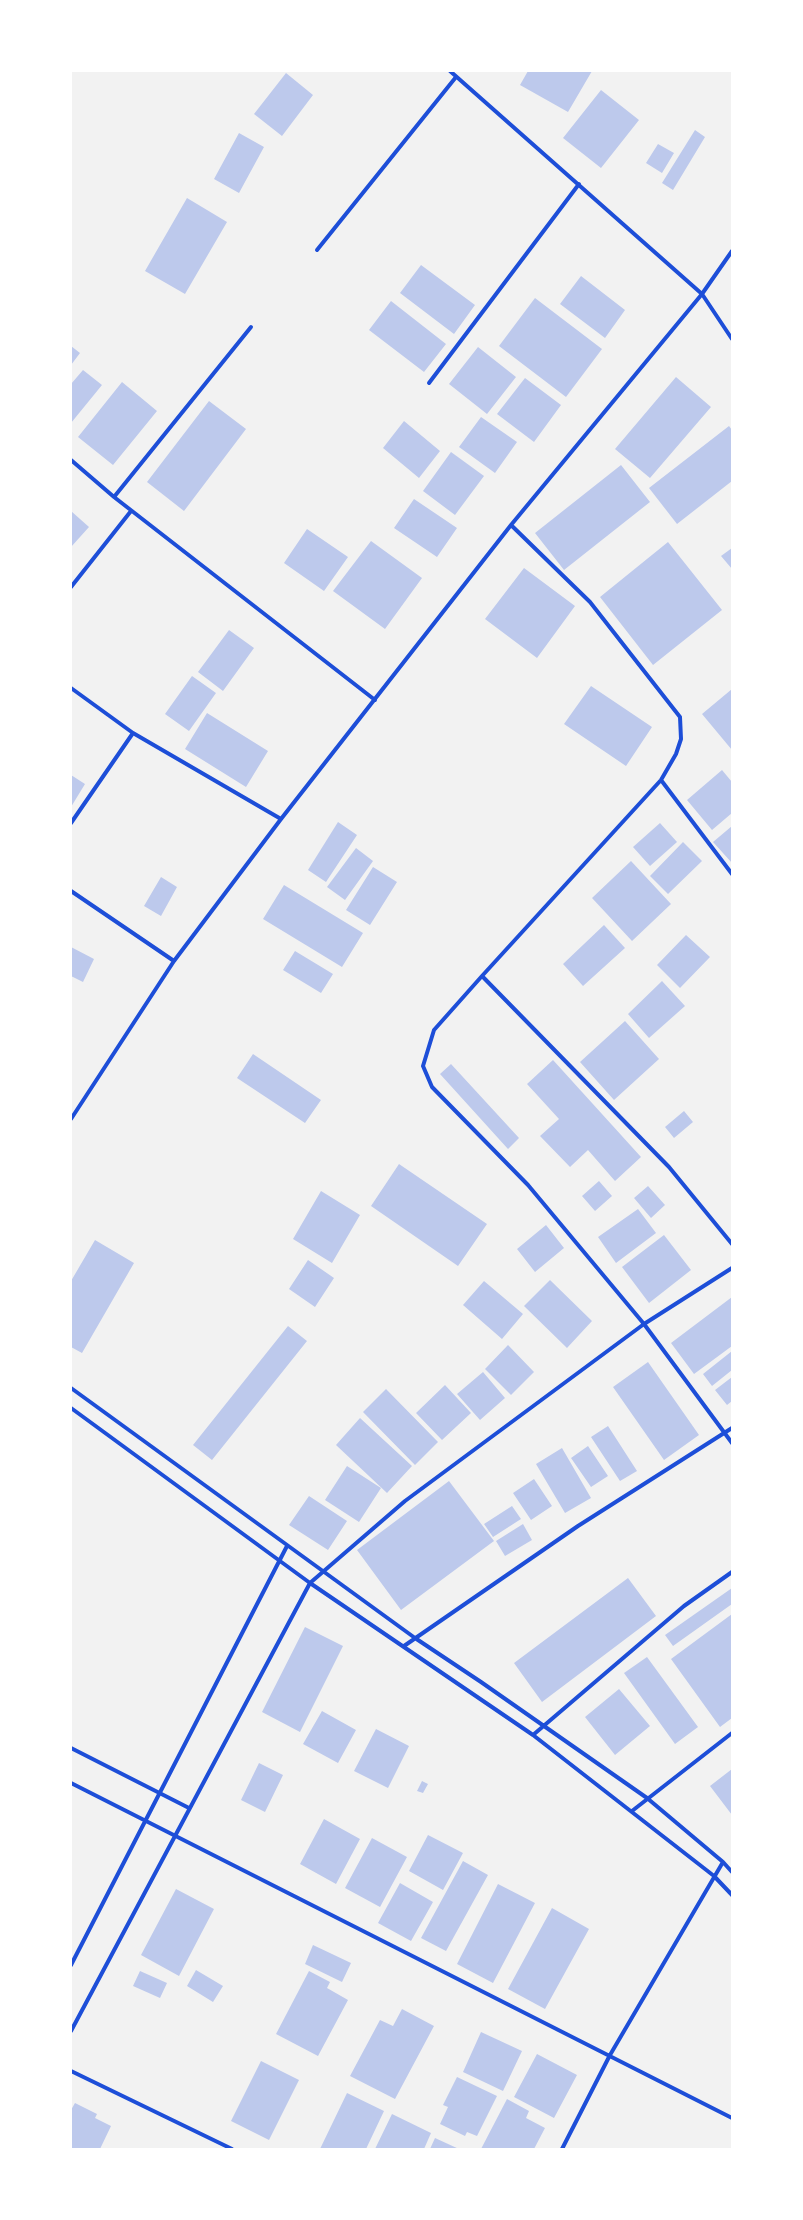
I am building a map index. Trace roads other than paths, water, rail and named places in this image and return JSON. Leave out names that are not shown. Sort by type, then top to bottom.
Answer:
[{"type":"street","points":[[450,71],[702,294],[732,340]]},
{"type":"street","points":[[317,250],[456,77]]},
{"type":"street","points":[[429,382],[579,184]]},
{"type":"street","points":[[71,1120],[174,961],[281,819],[511,525],[702,294],[732,251]]},
{"type":"street","points":[[114,498],[251,327]]},
{"type":"street","points":[[71,460],[114,498],[375,700]]},
{"type":"street","points":[[71,587],[131,511]]},
{"type":"street","points":[[511,525],[590,602],[680,717],[681,739],[676,754],[661,780],[434,1030],[423,1066],[432,1087],[528,1185],[644,1324],[732,1443]]},
{"type":"street","points":[[71,688],[133,733],[281,819]]},
{"type":"street","points":[[71,823],[133,733]]},
{"type":"street","points":[[661,780],[732,874]]},
{"type":"street","points":[[71,891],[174,961]]},
{"type":"street","points":[[482,976],[669,1168],[732,1244]]},
{"type":"street","points":[[71,2031],[310,1583],[405,1501],[644,1324],[732,1268]]},
{"type":"street","points":[[71,1388],[415,1638],[647,1798],[723,1862],[732,1872]]},
{"type":"street","points":[[71,1408],[310,1583],[533,1735],[632,1810],[714,1876],[732,1895]]},
{"type":"street","points":[[404,1646],[578,1526],[732,1428]]},
{"type":"street","points":[[71,1965],[287,1546]]},
{"type":"street","points":[[533,1735],[684,1606],[732,1572]]},
{"type":"street","points":[[632,1810],[732,1733]]},
{"type":"street","points":[[71,1748],[189,1808]]},
{"type":"street","points":[[71,1783],[145,1822],[610,2055],[732,2118]]},
{"type":"street","points":[[562,2149],[610,2055],[723,1862]]},
{"type":"street","points":[[71,2071],[232,2149]]}]
